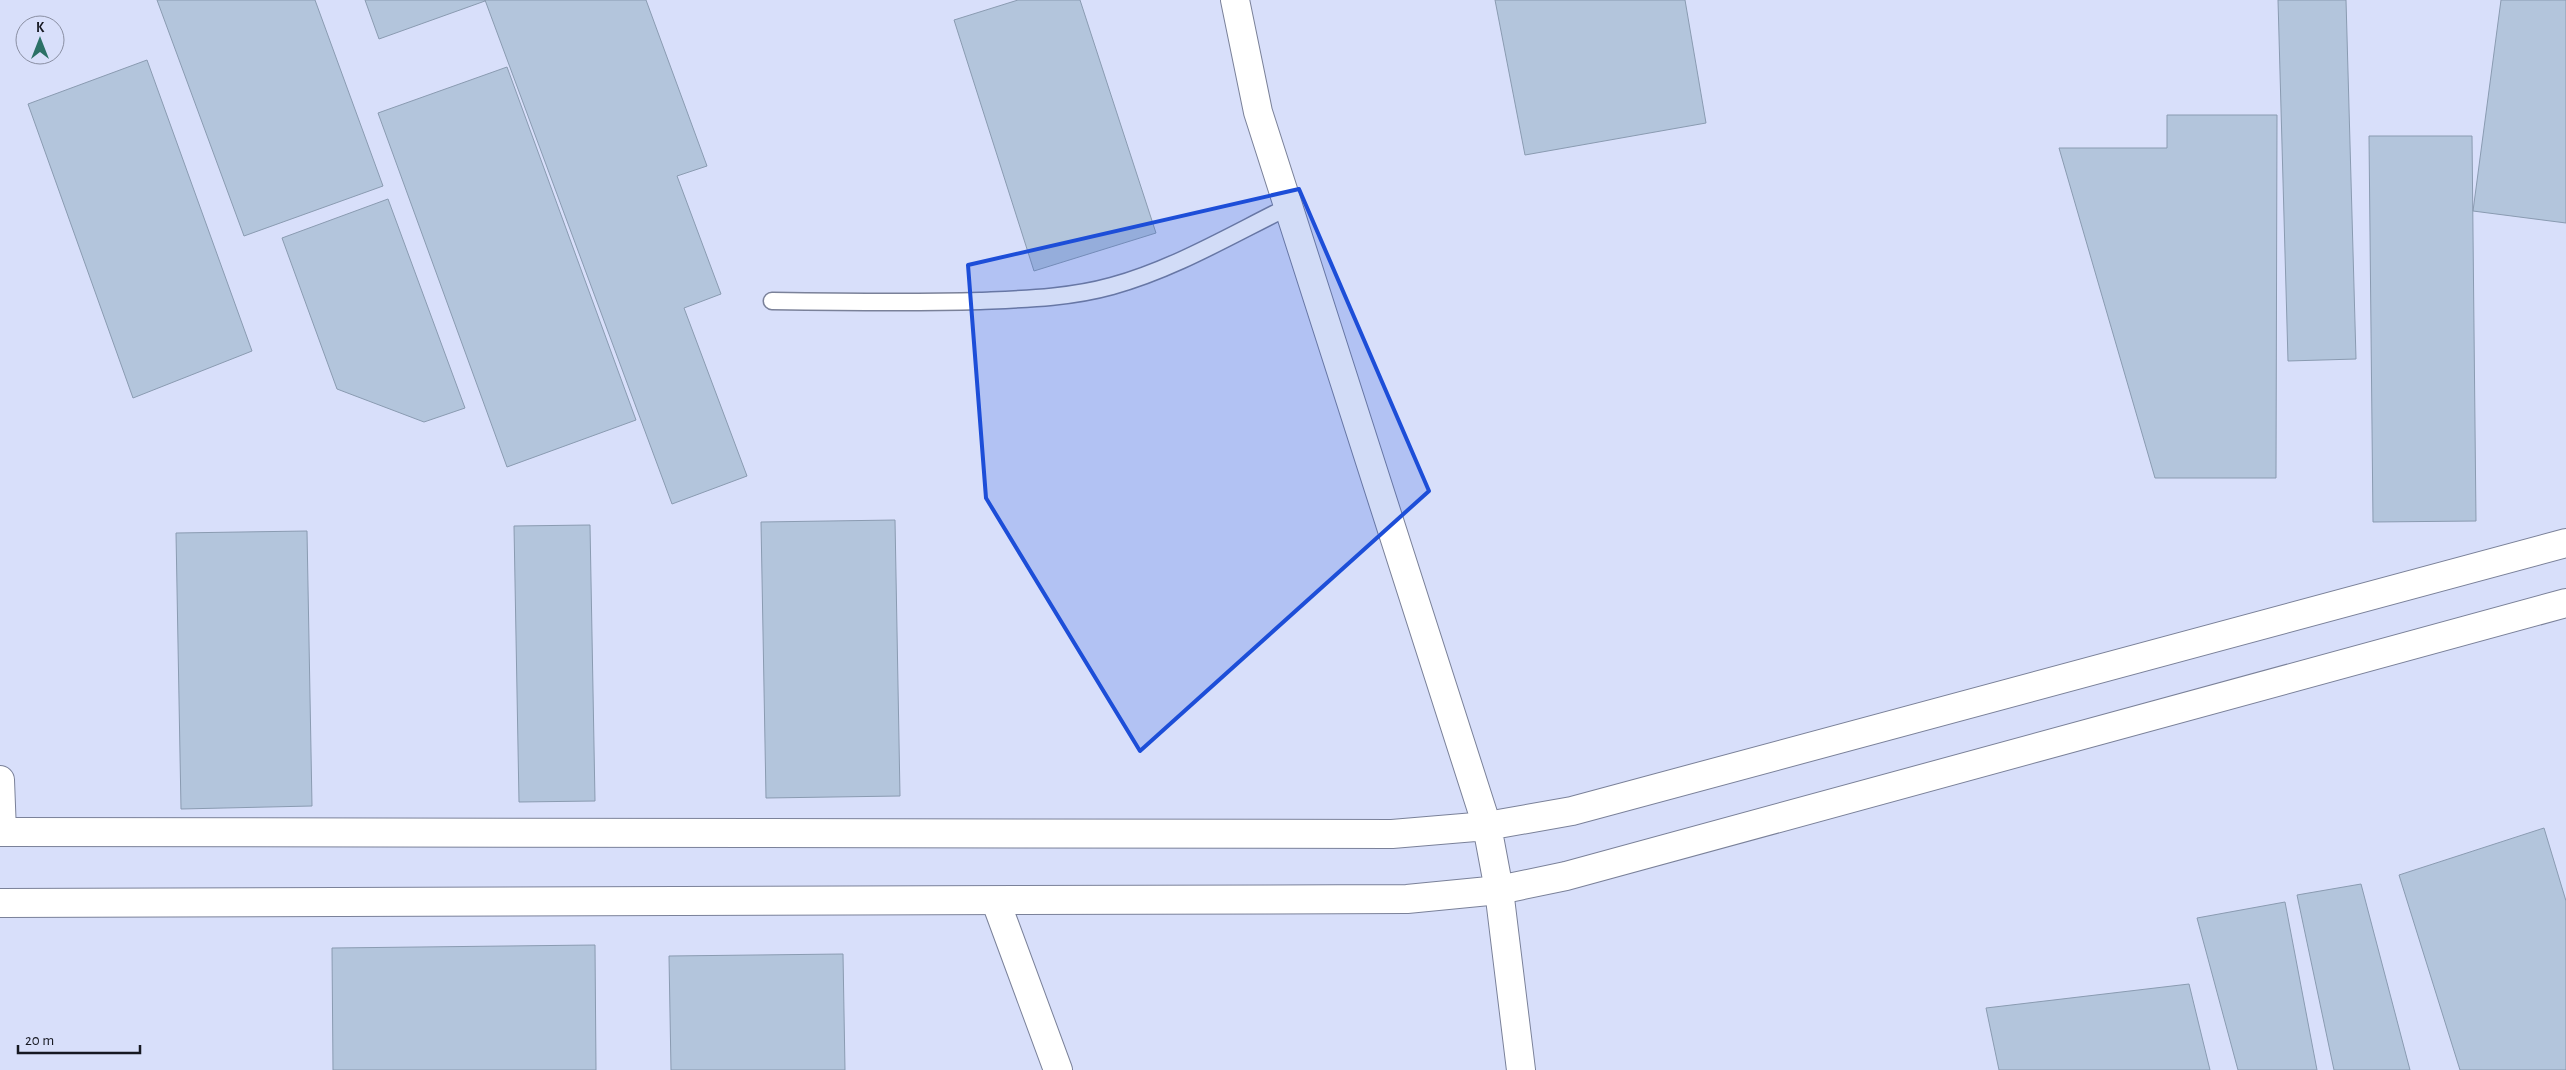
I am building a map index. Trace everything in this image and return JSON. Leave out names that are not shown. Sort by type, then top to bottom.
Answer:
[{"type":"street","points":[[1235,0],[1258,112],[1487,826],[1499,890],[1520,1070]]},
{"type":"street","points":[[0,780],[1,832],[1392,834],[1487,826],[1582,809],[2566,543]]},
{"type":"street","points":[[0,903],[1407,900],[1499,890],[1566,876],[2566,602]]},
{"type":"street","points":[[996,902],[1058,1070]]},
{"type":"lane","points":[[772,301],[926,303],[1024,299],[1068,294],[1110,286],[1145,276],[1288,207]]},
{"type":"highlighted area","points":[[1299,189],[1429,491],[1140,751],[986,498],[968,265]]},
{"type":"building","points":[[157,0],[315,0],[383,186],[244,236]]},
{"type":"building","points":[[365,0],[485,0],[485,1],[379,39]]},
{"type":"building","points":[[485,0],[646,0],[707,166],[677,176],[721,294],[684,308],[747,476],[672,504]]},
{"type":"building","points":[[1018,0],[1080,0],[1156,233],[1034,271],[954,20]]},
{"type":"building","points":[[1495,0],[1685,0],[1706,123],[1525,155]]},
{"type":"building","points":[[2278,0],[2346,0],[2356,359],[2288,361]]},
{"type":"building","points":[[2501,0],[2566,0],[2566,223],[2473,211]]},
{"type":"building","points":[[147,60],[252,351],[133,398],[28,104]]},
{"type":"building","points":[[507,67],[636,420],[507,467],[378,113]]},
{"type":"building","points":[[2167,115],[2277,115],[2276,478],[2155,478],[2059,148],[2167,148]]},
{"type":"building","points":[[2369,136],[2472,136],[2476,521],[2373,522]]},
{"type":"building","points":[[388,199],[465,408],[424,422],[337,389],[282,238]]},
{"type":"building","points":[[895,520],[900,796],[766,798],[761,522]]},
{"type":"building","points":[[590,525],[595,801],[519,802],[514,526]]},
{"type":"building","points":[[307,531],[312,806],[181,809],[176,533]]},
{"type":"building","points":[[2544,828],[2566,901],[2566,1070],[2460,1070],[2399,875]]},
{"type":"building","points":[[2361,884],[2410,1070],[2334,1070],[2297,895]]},
{"type":"building","points":[[2285,902],[2317,1070],[2238,1070],[2197,918]]},
{"type":"building","points":[[595,945],[596,1070],[333,1070],[332,948]]},
{"type":"building","points":[[843,954],[845,1070],[671,1070],[669,956]]},
{"type":"building","points":[[2189,984],[2210,1070],[1999,1070],[1986,1008]]}]
